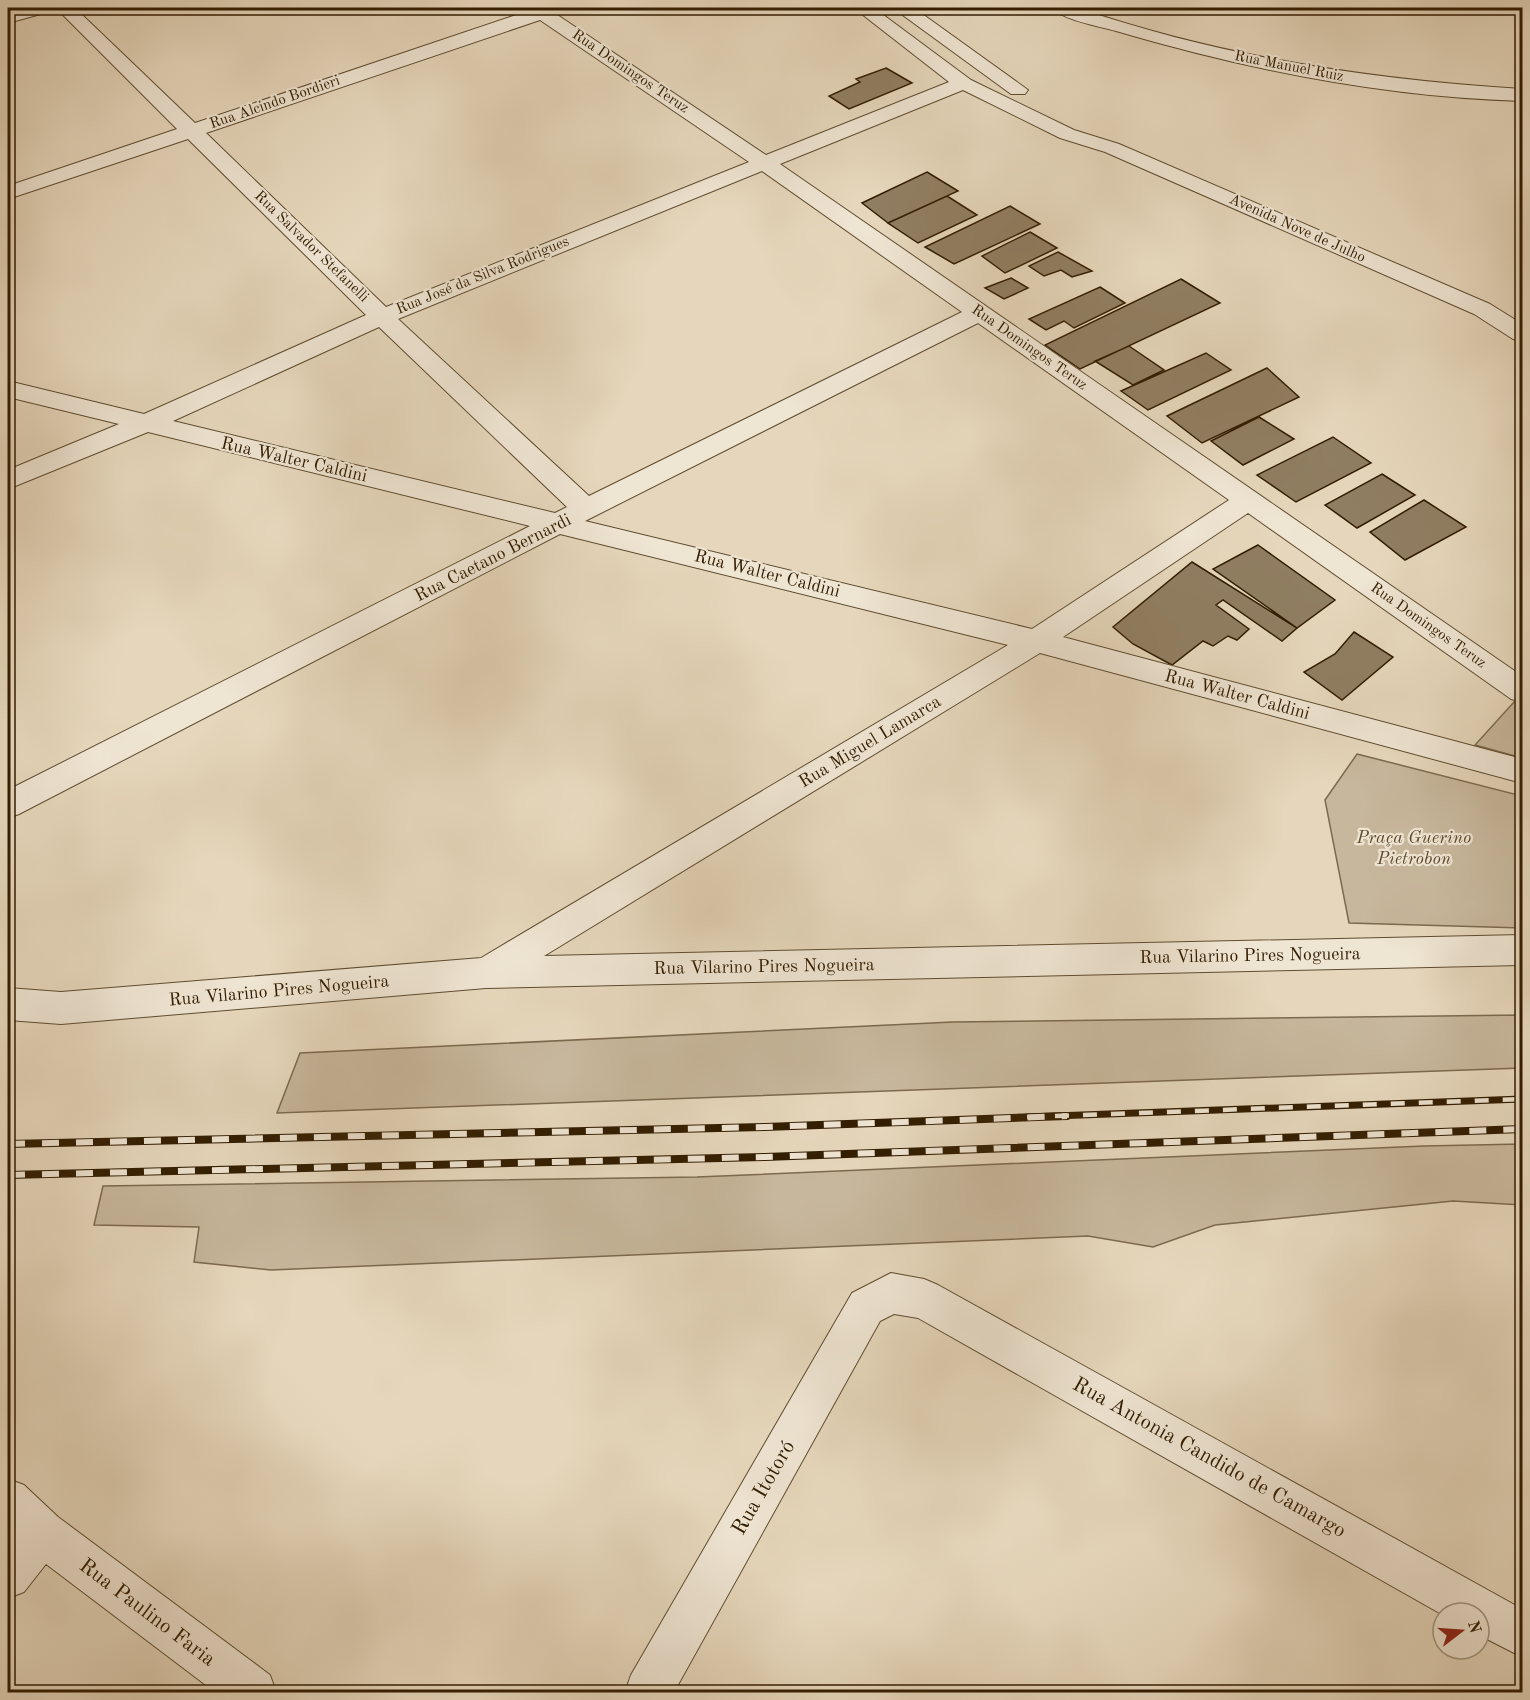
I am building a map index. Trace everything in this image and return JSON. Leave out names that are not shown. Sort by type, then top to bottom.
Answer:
[{"type":"street","points":[[8,17],[41,8]]},
{"type":"street","name":"Rua Salvador Stefanelli","points":[[65,8],[382,317],[586,509]]},
{"type":"street","name":"Avenida Nove de Julho","points":[[863,8],[966,85],[1067,134],[1112,148],[1482,309],[1522,334]]},
{"type":"street","name":"Rua Manuel Ruiz","points":[[1062,8],[1166,41],[1281,68],[1381,82],[1522,95]]},
{"type":"street","name":"Rua Alcindo Bordieri","points":[[8,193],[538,10]]},
{"type":"street","name":"Rua Domingos Teruz","points":[[538,10],[763,162],[1522,691]]},
{"type":"street","name":"Avenida Nove de Julho","points":[[911,10],[993,75],[1112,148]]},
{"type":"street","name":"Rua José da Silva Rodrigues","points":[[8,480],[144,424],[382,317],[763,162],[966,85],[979,88],[995,84],[996,80],[993,75]]},
{"type":"street","name":"Avenida Nove de Julho","points":[[1482,309],[1522,314]]},
{"type":"street","name":"Rua Caetano Bernardi","points":[[8,805],[586,509],[979,313]]},
{"type":"street","name":"Rua Walter Caldini","points":[[8,389],[1037,641],[1522,771]]},
{"type":"street","name":"Rua Miguel Lamarca","points":[[486,973],[1037,641],[1247,501]]},
{"type":"street","name":"Rua Vilarino Pires Nogueira","points":[[8,1004],[61,1008],[486,973],[1522,950]]},
{"type":"street","name":"Rua Antonia Candido de Camargo","points":[[891,1293],[924,1299],[1522,1634]]},
{"type":"street","name":"Rua Itotoró","points":[[648,1692],[867,1308],[891,1293]]},
{"type":"street","name":"Rua Paulino Faria","points":[[8,1501],[42,1533],[253,1692]]},
{"type":"street","points":[[8,1576],[42,1533]]},
{"type":"green space","points":[[1514,702],[1522,709],[1522,758],[1475,745]]},
{"type":"green space","name":"Praça Guerino Pietrobon","points":[[1357,754],[1522,796],[1522,928],[1349,923],[1325,800]]},
{"type":"green space","points":[[1522,1015],[1522,1068],[277,1113],[300,1053],[953,1022]]},
{"type":"green space","points":[[1522,1144],[1522,1205],[1453,1201],[1215,1225],[1153,1247],[1088,1236],[271,1270],[194,1262],[199,1227],[94,1225],[103,1186],[697,1177],[1424,1146]]},
{"type":"building","points":[[886,68],[912,83],[849,109],[829,96],[860,82],[856,79]]},
{"type":"building","points":[[927,172],[958,191],[888,223],[862,203]]},
{"type":"building","points":[[947,196],[977,215],[918,243],[888,223]]},
{"type":"building","points":[[1010,206],[1040,224],[954,264],[925,247]]},
{"type":"building","points":[[1030,232],[1057,248],[1005,273],[982,256]]},
{"type":"building","points":[[1058,252],[1092,271],[1072,277],[1061,270],[1044,276],[1029,266]]},
{"type":"building","points":[[1011,278],[1028,288],[1004,299],[985,288]]},
{"type":"building","points":[[1181,279],[1220,303],[1080,369],[1045,345]]},
{"type":"building","points":[[1100,287],[1125,303],[1074,328],[1064,321],[1046,330],[1029,319]]},
{"type":"building","points":[[1129,346],[1164,370],[1133,385],[1095,361]]},
{"type":"building","points":[[1206,353],[1231,370],[1148,410],[1121,391]]},
{"type":"building","points":[[1267,368],[1299,397],[1202,443],[1167,416]]},
{"type":"building","points":[[1259,417],[1294,439],[1243,465],[1211,441]]},
{"type":"building","points":[[1333,437],[1371,463],[1296,502],[1257,475]]},
{"type":"building","points":[[1382,474],[1415,495],[1357,528],[1325,505]]},
{"type":"building","points":[[1424,500],[1466,527],[1405,560],[1370,532]]},
{"type":"building","points":[[1258,545],[1335,600],[1297,628],[1213,569]]},
{"type":"building","points":[[1192,562],[1297,628],[1282,641],[1223,600],[1216,605],[1249,629],[1237,640],[1228,636],[1213,646],[1203,641],[1172,665],[1133,644],[1113,627]]},
{"type":"building","points":[[1354,632],[1393,657],[1342,700],[1304,672],[1335,654]]},
{"type":"railway","points":[[1027,1117],[1522,1099]]},
{"type":"railway","points":[[8,1144],[765,1127],[1067,1116]]},
{"type":"railway","points":[[8,1175],[765,1157],[1522,1129]]}]
